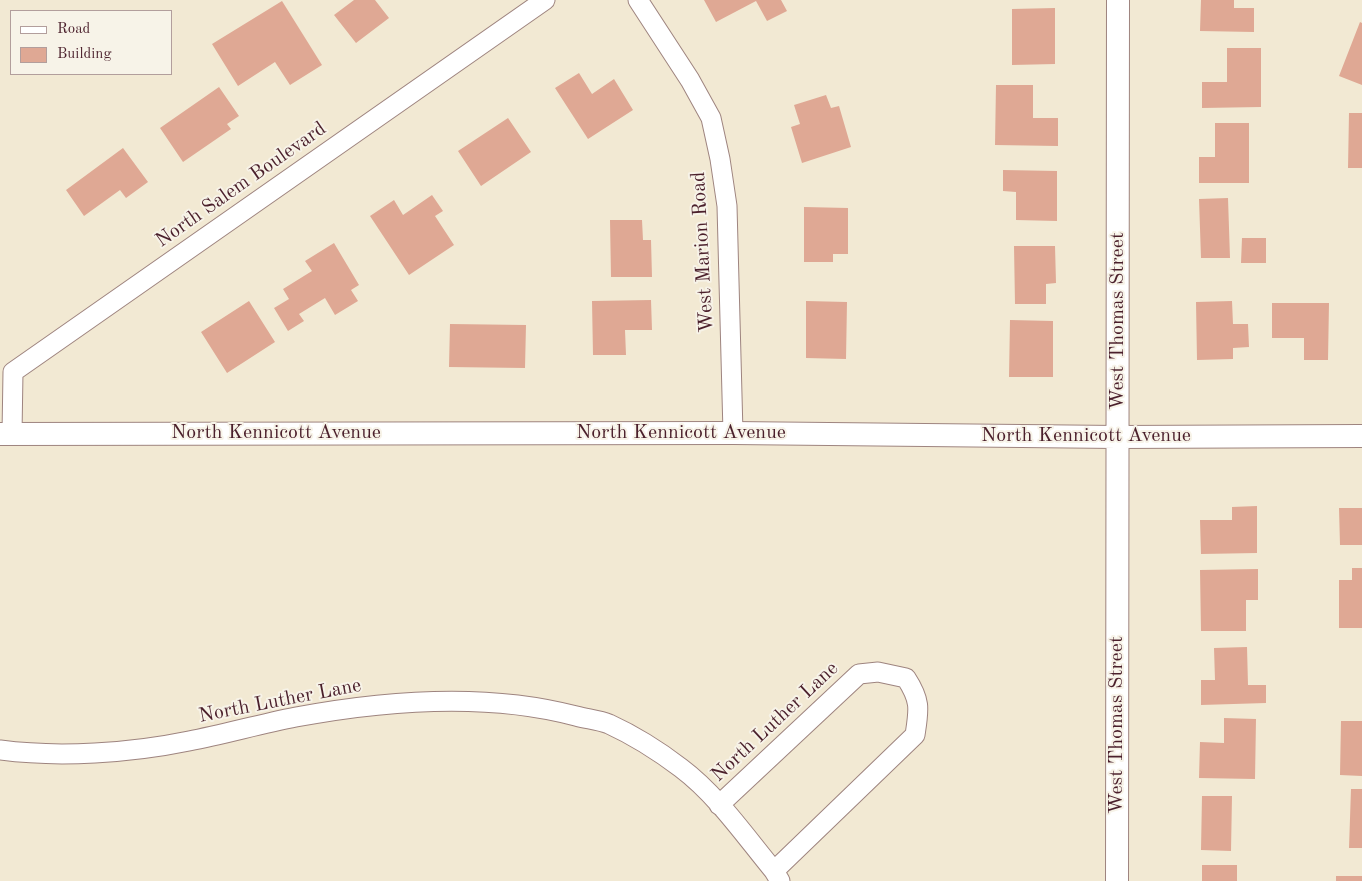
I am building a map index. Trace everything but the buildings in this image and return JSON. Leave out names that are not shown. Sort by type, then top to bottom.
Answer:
[{"type":"street","name":"North Salem Boulevard","points":[[6,434],[6,372],[545,0]]},
{"type":"street","name":"West Marion Road","points":[[638,0],[690,80],[711,118],[720,159],[727,206],[733,433]]},
{"type":"street","name":"West Thomas Street","points":[[1117,881],[1118,0]]},
{"type":"street","name":"North Kennicott Avenue","points":[[6,434],[733,433],[1117,437],[1362,436]]},
{"type":"street","name":"North Luther Lane","points":[[0,750],[44,754],[95,752],[186,742],[333,710],[437,702],[498,702],[548,708],[608,724],[682,768],[719,805],[777,876],[915,735],[918,713],[917,694],[906,678],[878,672],[859,674],[719,805]]}]
